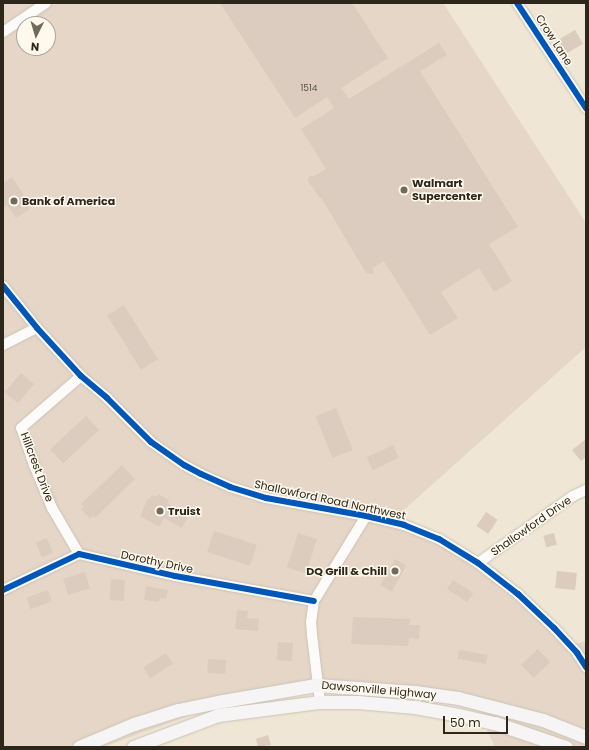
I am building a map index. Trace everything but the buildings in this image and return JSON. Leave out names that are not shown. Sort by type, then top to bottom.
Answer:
[{"type":"main road","name":"Dawsonville Highway","points":[[79,747],[134,724],[178,710],[316,685],[415,692],[458,698],[543,720],[586,737]]},
{"type":"main road","name":"Dawsonville Highway","points":[[133,747],[218,715],[320,702],[415,707],[437,711],[495,723],[566,747]]},
{"type":"street","points":[[3,32],[46,3]]},
{"type":"street","name":"Crow Lane","points":[[517,3],[586,108]]},
{"type":"street","name":"Shallowford Road Northwest","points":[[3,286],[36,328],[82,376],[107,398],[150,442],[201,474],[230,486],[266,498],[366,516],[404,525],[439,538],[478,563],[518,594],[549,622],[577,653],[586,667]]},
{"type":"street","points":[[3,345],[36,328]]},
{"type":"street","name":"Hillcrest Drive","points":[[79,554],[52,508],[34,465],[21,428],[82,376]]},
{"type":"street","name":"Shallowford Drive","points":[[478,563],[573,496],[586,490]]},
{"type":"street","points":[[320,702],[316,685],[311,622],[314,602],[366,516]]},
{"type":"street","points":[[3,590],[79,554]]},
{"type":"street","name":"Dorothy Drive","points":[[79,554],[175,576],[314,602]]},
{"type":"shaded area","points":[[3,3],[443,3],[586,223],[586,347],[397,516],[498,570],[574,644],[586,641],[586,747],[495,747],[478,711],[428,698],[341,690],[238,698],[103,747],[3,747]]},
{"type":"cycle path","points":[[517,3],[586,108]]},
{"type":"cycle path","points":[[3,286],[37,328],[81,376],[107,398],[151,442],[184,465],[230,487],[266,498],[366,516],[404,525],[439,539],[478,563],[518,594],[554,628],[577,653],[586,667]]},
{"type":"cycle path","points":[[3,590],[79,554],[175,576],[314,601]]},
{"type":"place","name":"Walmart Supercenter","points":[[404,190]]},
{"type":"place","name":"Bank of America","points":[[14,201]]},
{"type":"place","name":"Truist","points":[[160,511]]},
{"type":"place","name":"DQ Grill & Chill","points":[[395,571]]}]
